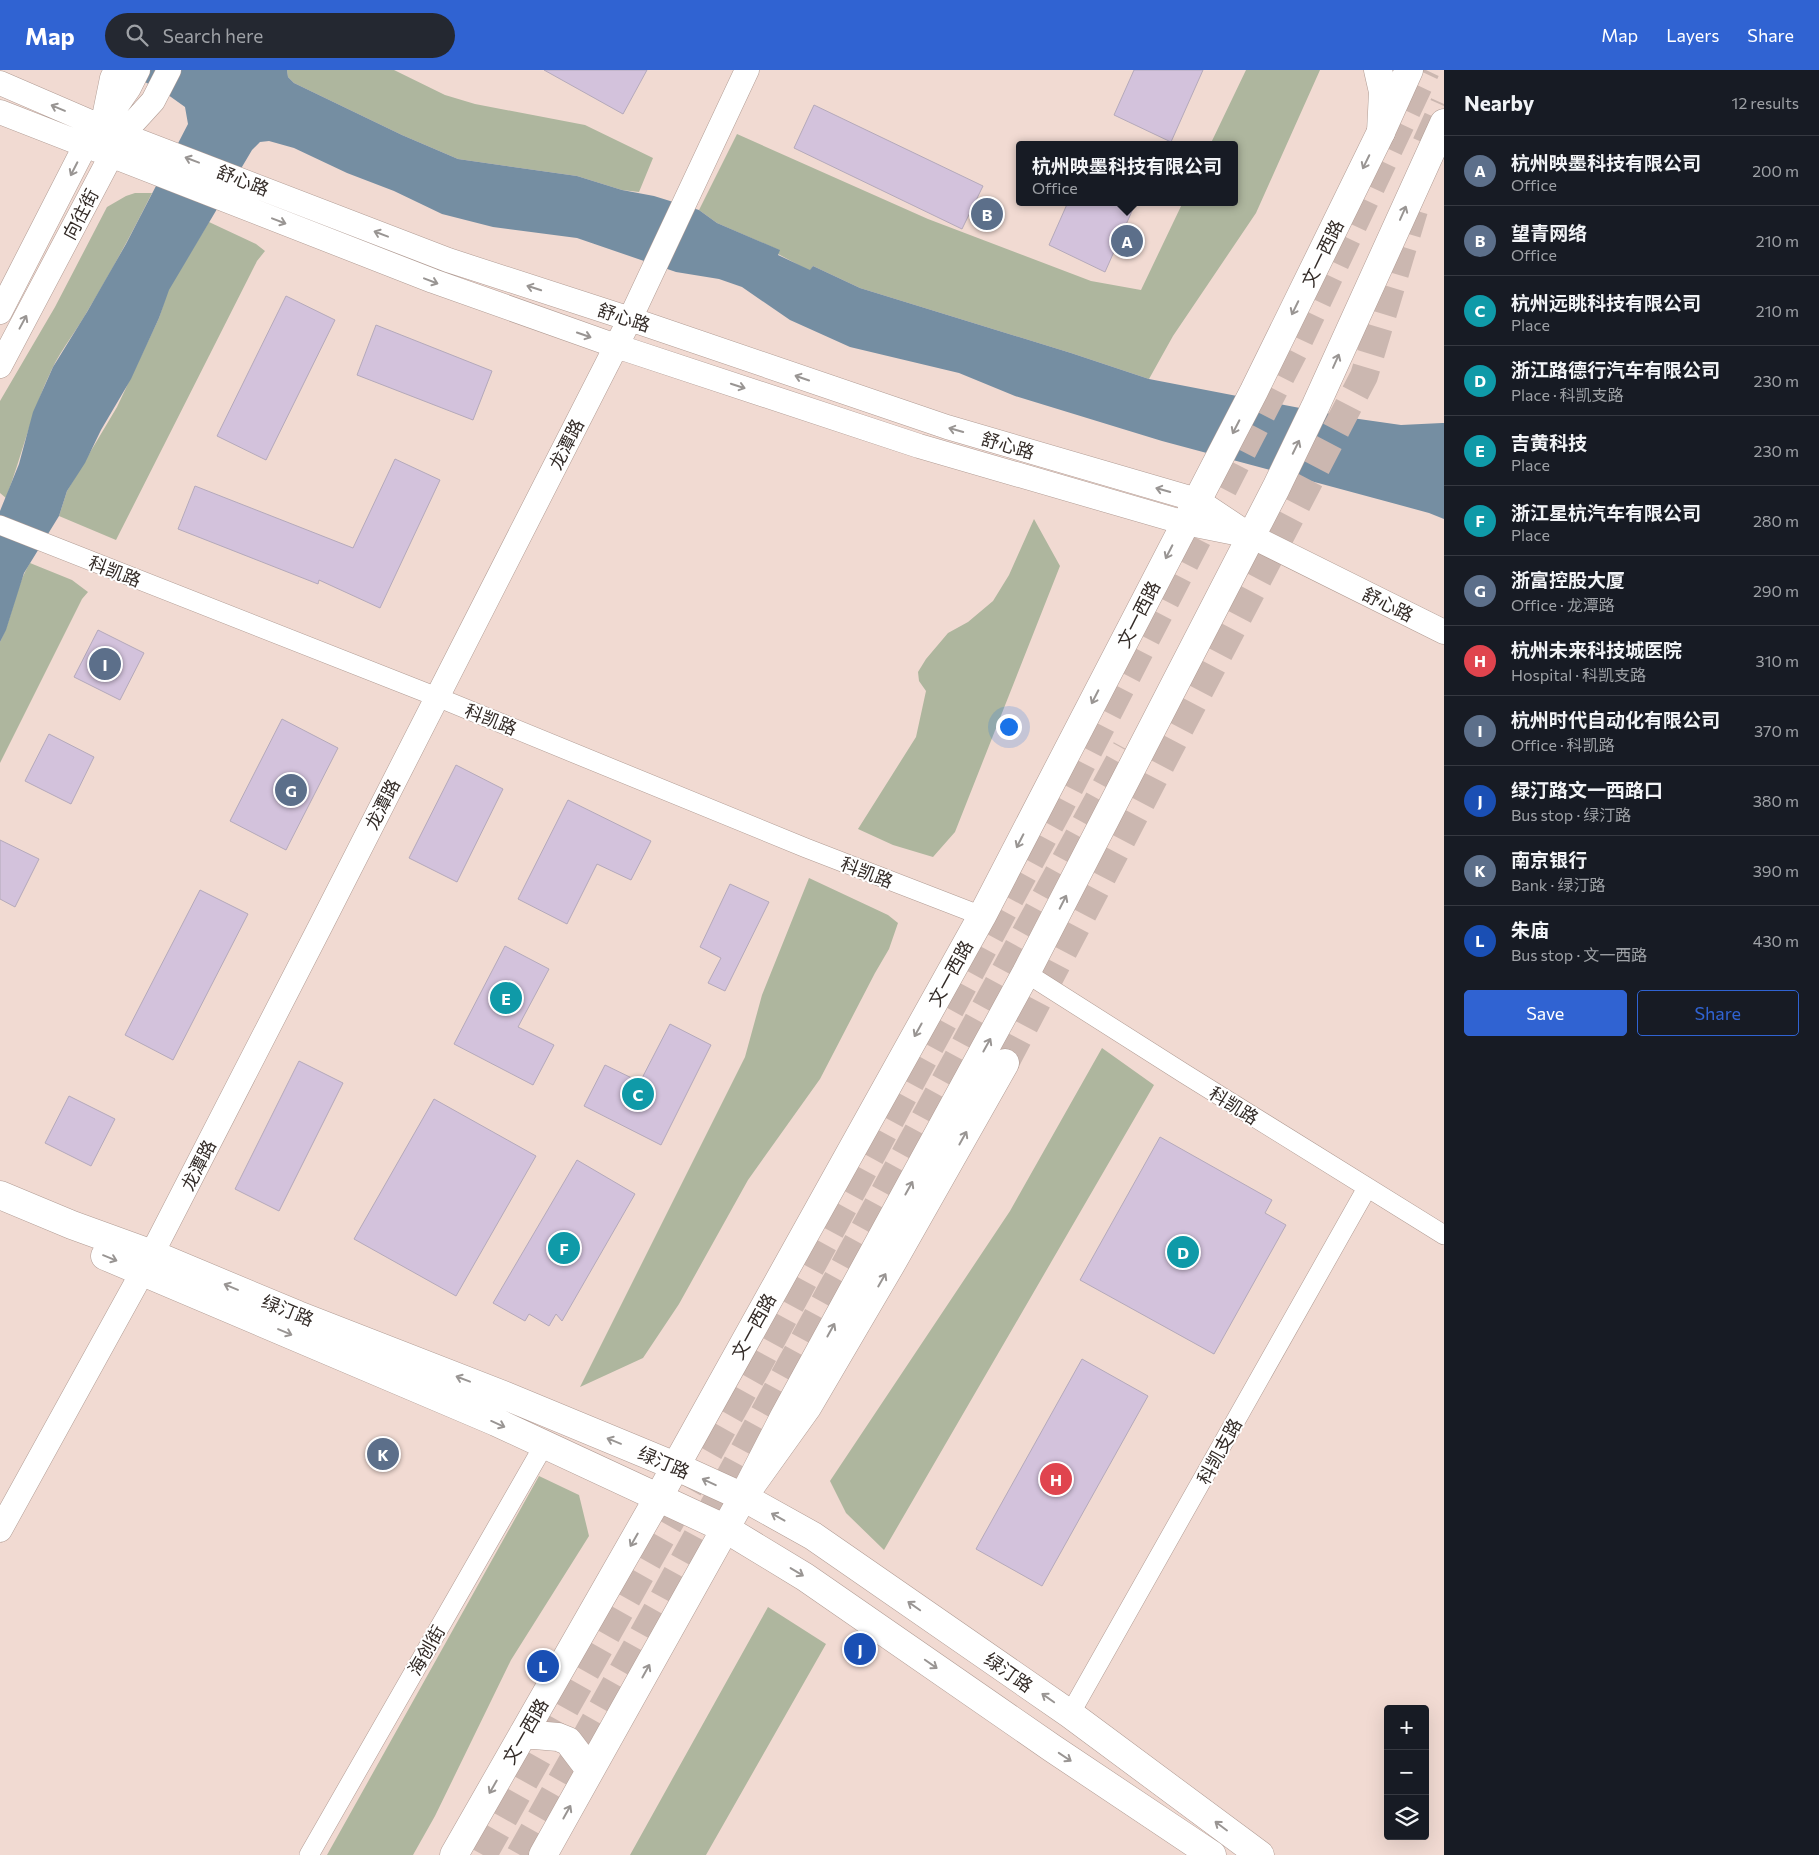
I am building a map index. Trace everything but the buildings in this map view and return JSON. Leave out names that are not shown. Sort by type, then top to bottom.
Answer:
[{"type":"main road","points":[[1378,70],[1383,92],[1381,132]]},
{"type":"main road","name":"文一西路","points":[[454,1855],[658,1498],[982,916],[1254,391],[1381,132],[1409,70]]},
{"type":"main road","points":[[543,1855],[726,1529],[784,1417],[1026,973],[1276,488],[1316,405],[1443,126]]},
{"type":"main road","points":[[743,1497],[808,1406],[1005,1063]]},
{"type":"main road","name":"绿汀路","points":[[0,1195],[72,1225],[148,1263],[726,1529],[805,1577],[1052,1748],[1212,1855]]},
{"type":"main road","name":"绿汀路","points":[[0,1214],[148,1263],[675,1466],[743,1497],[813,1536],[1070,1714],[1260,1855]]},
{"type":"main road","points":[[523,1734],[558,1737],[568,1741],[574,1746],[590,1770]]},
{"type":"street","points":[[112,131],[132,84],[154,70]]},
{"type":"street","points":[[132,84],[169,70]]},
{"type":"street","name":"龙潭路","points":[[0,1530],[148,1263],[616,346],[747,70]]},
{"type":"street","name":"舒心路","points":[[0,83],[112,131],[448,260],[630,318],[1191,511],[1251,536],[1444,632]]},
{"type":"street","name":"舒心路","points":[[0,112],[433,282],[616,346],[919,446],[1191,511]]},
{"type":"street","name":"向往街","points":[[0,312],[85,146],[112,131]]},
{"type":"street","name":"向往街","points":[[0,366],[110,156],[112,131]]},
{"type":"street","name":"科凯路","points":[[0,525],[437,697],[806,848],[982,916]]},
{"type":"street","name":"科凯路","points":[[1026,973],[1444,1235]]},
{"type":"street","name":"科凯支路","points":[[1070,1714],[1367,1188]]},
{"type":"street","name":"海创街","points":[[308,1855],[544,1445]]},
{"type":"green space","points":[[287,70],[394,70],[445,95],[475,104],[585,125],[653,158],[639,192],[622,190],[577,176],[458,159],[402,135],[294,83],[288,77]]},
{"type":"green space","points":[[1246,70],[1320,70],[1256,213],[1173,336],[1149,379],[860,288],[813,266],[810,271],[778,254],[779,250],[717,223],[699,210],[737,134],[928,219],[1091,281],[1141,290],[1181,206],[1238,206],[1238,141],[1212,141]]},
{"type":"green space","points":[[135,193],[152,193],[105,281],[52,369],[33,416],[6,498],[0,493],[0,401],[55,307],[107,207]]},
{"type":"green space","points":[[209,222],[256,244],[265,251],[257,261],[116,540],[59,516],[67,491],[117,407],[159,318],[168,290]]},
{"type":"green space","points":[[1034,519],[1060,566],[955,832],[933,857],[893,845],[858,829],[916,737],[926,691],[919,681],[918,672],[926,659],[948,633],[968,622],[993,601],[1009,575]]},
{"type":"green space","points":[[30,563],[72,580],[88,592],[82,599],[0,763],[0,642],[21,582]]},
{"type":"green space","points":[[809,878],[888,915],[898,923],[889,949],[820,1079],[748,1180],[679,1304],[643,1358],[580,1387],[745,1057],[762,995]]},
{"type":"green space","points":[[1102,1048],[1154,1085],[884,1550],[846,1513],[830,1481],[1010,1211]]},
{"type":"green space","points":[[539,1476],[579,1495],[589,1536],[511,1660],[435,1816],[413,1855],[327,1855]]},
{"type":"green space","points":[[768,1607],[826,1644],[706,1855],[630,1855]]},
{"type":"water","points":[[122,70],[287,70],[288,77],[294,83],[402,135],[458,159],[577,176],[699,210],[717,223],[780,250],[778,255],[810,270],[813,266],[860,288],[1149,379],[1352,418],[1401,425],[1444,423],[1444,519],[1429,513],[1162,441],[1015,396],[959,373],[850,347],[790,320],[742,287],[719,279],[676,272],[577,238],[493,227],[442,214],[294,148],[269,141],[260,142],[252,150],[169,290],[159,318],[131,379],[101,430],[85,463],[67,491],[59,516],[24,573],[6,630],[0,642],[0,511],[19,464],[33,412],[53,367],[126,244],[188,124],[185,107],[164,92]]},
{"type":"tunnel","points":[[483,1855],[759,1363],[1059,808],[1295,349],[1426,70]]},
{"type":"tunnel","points":[[1426,144],[1444,104]]},
{"type":"tunnel","points":[[1005,1063],[1364,376],[1414,210]]},
{"type":"tunnel","points":[[520,1855],[662,1601],[1126,749]]},
{"type":"place","name":"望青网络","points":[[987,214]]},
{"type":"place","name":"杭州映墨科技有限公司","points":[[1127,241]]},
{"type":"place","name":"杭州时代自动化有限公司","points":[[105,664]]},
{"type":"place","name":"浙富控股大厦","points":[[291,790]]},
{"type":"place","name":"吉黄科技","points":[[506,998]]},
{"type":"place","name":"杭州远眺科技有限公司","points":[[638,1094]]},
{"type":"place","name":"浙江星杭汽车有限公司","points":[[564,1248]]},
{"type":"place","name":"浙江路德行汽车有限公司","points":[[1183,1252]]},
{"type":"place","name":"南京银行","points":[[383,1454]]},
{"type":"place","name":"杭州未来科技城医院","points":[[1056,1479]]},
{"type":"place","name":"绿汀路文一西路口","points":[[860,1649]]},
{"type":"place","name":"朱庙","points":[[543,1666]]}]
